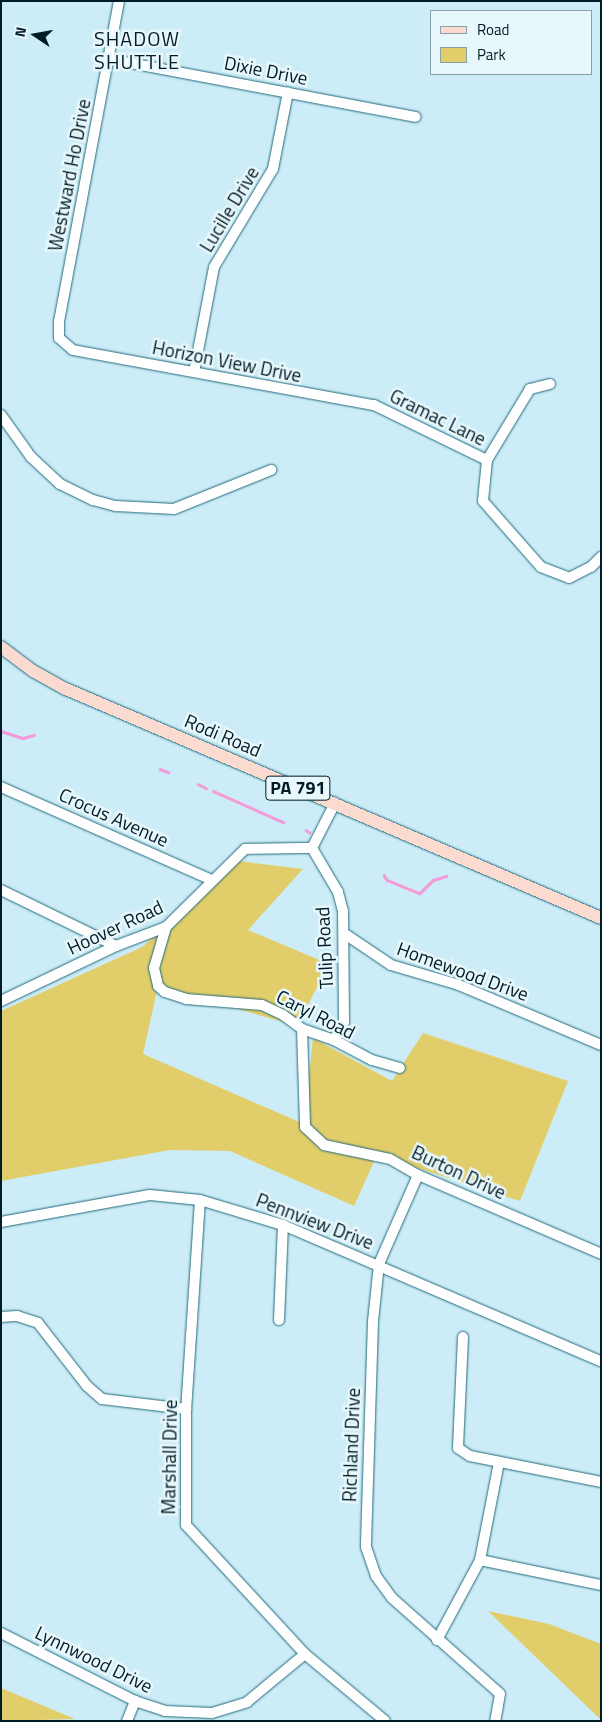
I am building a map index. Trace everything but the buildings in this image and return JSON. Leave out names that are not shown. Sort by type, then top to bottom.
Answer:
[{"type":"main road","name":"Rodi Road","points":[[1,647],[33,671],[66,688],[601,918]]},
{"type":"street","name":"Westward Ho Drive","points":[[73,350],[59,338],[59,321],[119,1]]},
{"type":"street","name":"Dixie Drive","points":[[109,58],[416,117]]},
{"type":"street","name":"Lucille Drive","points":[[194,372],[214,267],[273,170],[288,92]]},
{"type":"street","name":"Horizon View Drive","points":[[73,350],[374,405]]},
{"type":"street","name":"Gramac Lane","points":[[550,384],[530,389],[487,460],[483,501],[541,567],[569,578],[591,568],[601,557]]},
{"type":"street","name":"Gramac Lane","points":[[374,405],[487,460]]},
{"type":"street","points":[[1,415],[31,457],[60,484],[93,500],[116,506],[174,509],[271,470]]},
{"type":"street","name":"Crocus Avenue","points":[[1,787],[212,880]]},
{"type":"street","points":[[312,848],[335,803]]},
{"type":"street","name":"Hoover Road","points":[[1,1001],[116,946],[166,927],[182,914],[212,880],[245,849],[312,848]]},
{"type":"street","name":"Tulip Road","points":[[312,848],[338,892],[345,934],[344,1022],[334,1040]]},
{"type":"street","points":[[1,890],[116,946]]},
{"type":"street","name":"Caryl Road","points":[[166,927],[155,956],[158,986],[173,996],[186,999],[262,1006],[283,1015],[302,1029],[334,1040],[351,1051],[400,1068]]},
{"type":"street","name":"Homewood Drive","points":[[345,934],[391,965],[459,985],[601,1046]]},
{"type":"street","name":"Burton Drive","points":[[302,1029],[305,1126],[324,1145],[390,1159],[418,1175],[601,1254]]},
{"type":"street","name":"Richland Drive","points":[[418,1175],[379,1264],[373,1320],[366,1546],[376,1576],[392,1598],[436,1640],[500,1694],[495,1721]]},
{"type":"street","name":"Pennview Drive","points":[[1,1222],[150,1195],[200,1200],[283,1225],[379,1264],[601,1362]]},
{"type":"street","name":"Marshall Drive","points":[[200,1200],[186,1409],[186,1525],[305,1654],[385,1721]]},
{"type":"street","points":[[279,1320],[283,1225]]},
{"type":"street","points":[[1,1317],[17,1316],[38,1323],[87,1386],[102,1399],[186,1409]]},
{"type":"street","points":[[463,1337],[458,1448],[470,1456],[601,1482]]},
{"type":"street","points":[[436,1640],[480,1560],[499,1462]]},
{"type":"street","points":[[480,1560],[601,1584]]},
{"type":"street","name":"Lynnwood Drive","points":[[1,1633],[135,1701],[165,1710],[212,1713],[247,1702],[305,1654]]},
{"type":"street","points":[[127,1721],[135,1701]]},
{"type":"green space","points":[[239,861],[303,869],[248,930],[329,964],[297,1026],[158,986],[143,1054],[304,1124],[313,1038],[392,1081],[423,1033],[568,1081],[520,1201],[377,1155],[354,1206],[230,1151],[170,1150],[1,1181],[1,1011],[142,947]]},
{"type":"green space","points":[[488,1611],[549,1624],[601,1644],[601,1720]]},
{"type":"green space","points":[[1,1688],[75,1719],[1,1721]]},
{"type":"waterway","points":[[1,731],[23,738],[34,735]]},
{"type":"waterway","points":[[160,769],[168,772]]},
{"type":"waterway","points":[[198,784],[206,788]]},
{"type":"waterway","points":[[213,791],[283,822]]},
{"type":"waterway","points":[[384,875],[387,880],[420,893],[433,880],[446,876]]},
{"type":"district","name":"SHADOW SHUTTLE","points":[[137,50]]}]
